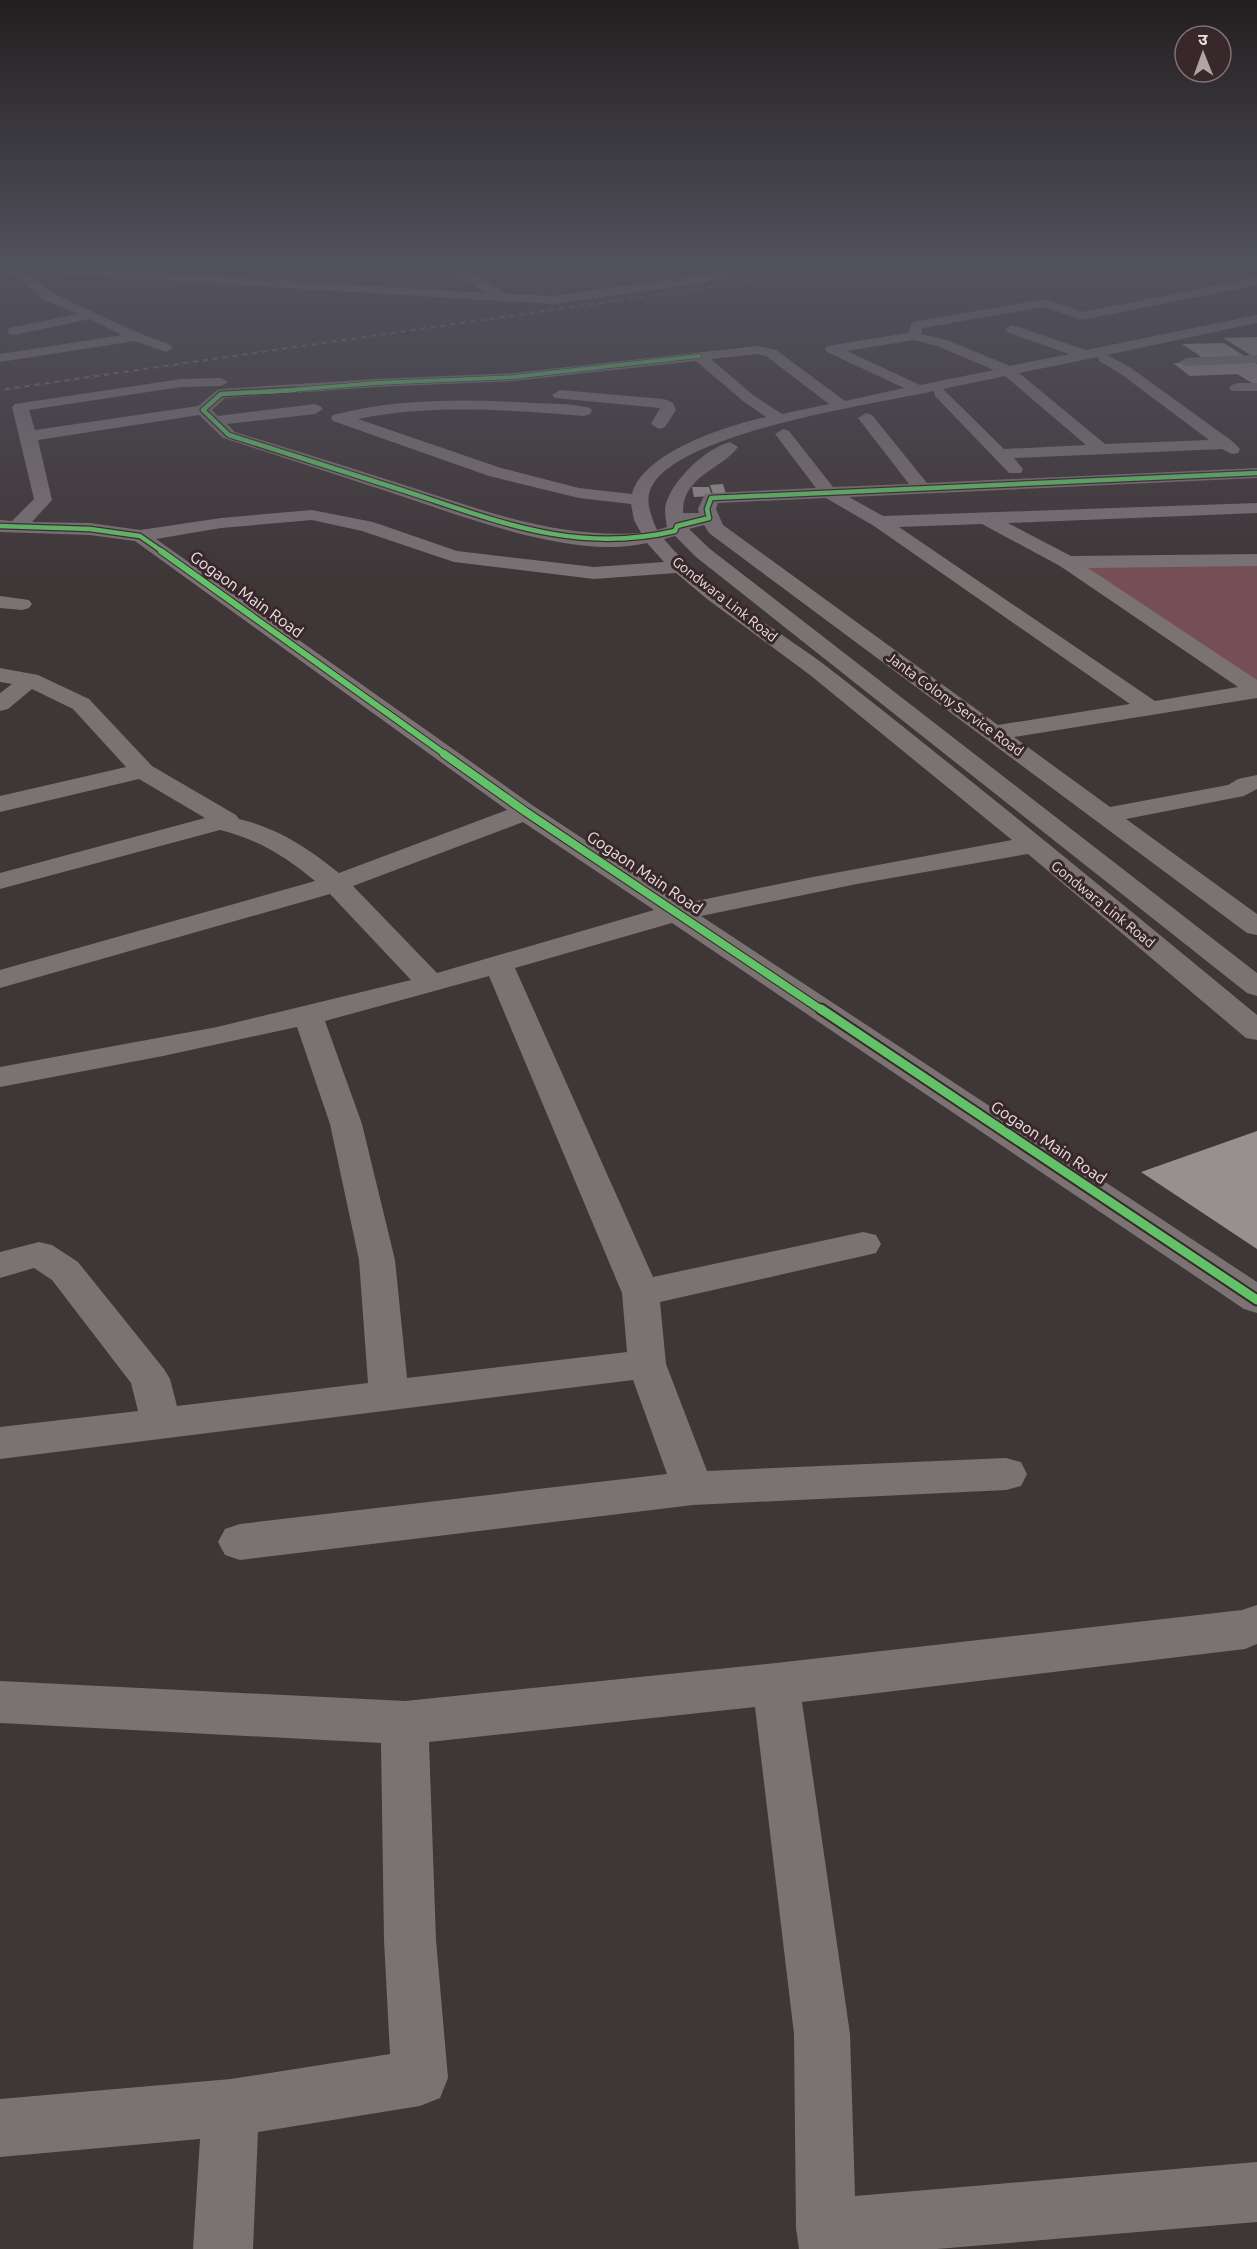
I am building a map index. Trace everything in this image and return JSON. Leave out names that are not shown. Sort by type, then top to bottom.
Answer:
[{"type":"street","points":[[29,436],[208,416],[454,394],[618,368]]},
{"type":"street","points":[[713,368],[782,427],[828,492],[880,522],[1149,707]]},
{"type":"street","points":[[791,368],[842,406]]},
{"type":"street","points":[[872,368],[919,390]]},
{"type":"street","points":[[997,368],[1012,375],[1099,448]]},
{"type":"street","points":[[208,416],[229,435],[496,520],[560,536],[629,541],[653,538],[675,531],[674,505],[682,488],[701,466],[747,438],[1045,368]]},
{"type":"street","points":[[1119,368],[1257,468]]},
{"type":"street","points":[[641,509],[639,495],[651,475],[673,459],[711,438],[782,427],[842,406],[919,390],[1012,375]]},
{"type":"street","points":[[9,526],[43,500],[20,407],[181,383],[220,382]]},
{"type":"street","points":[[208,416],[221,394],[376,383],[510,384],[664,404],[668,406],[668,410],[659,424]]},
{"type":"street","points":[[1237,388],[1257,387]]},
{"type":"street","points":[[940,393],[1031,483]]},
{"type":"street","points":[[584,411],[466,403],[403,407],[339,418],[495,472],[641,509],[676,522],[709,518],[707,509],[711,498],[1257,473]]},
{"type":"street","points":[[866,418],[922,488]]},
{"type":"street","points":[[1000,454],[1226,444]]},
{"type":"street","points":[[880,522],[1257,508]]},
{"type":"street","name":"Gondwara Link Road","points":[[641,509],[653,538],[680,567],[816,669],[1257,1031]]},
{"type":"street","points":[[140,536],[221,523],[312,515],[366,526],[454,556],[594,573],[680,567]]},
{"type":"street","name":"Janta Colony Service Road","points":[[709,518],[716,529],[1257,927]]},
{"type":"street","points":[[984,518],[1067,562],[1257,691]]},
{"type":"street","name":"Gondwara Link Road","points":[[676,522],[703,553],[1257,987]]},
{"type":"street","name":"Gogaon Main Road","points":[[9,526],[90,529],[140,536],[526,812],[1257,1300]]},
{"type":"street","points":[[1067,562],[1257,560]]},
{"type":"street","points":[[0,602],[22,604]]},
{"type":"street","points":[[0,675],[30,680],[81,704],[143,771],[226,820]]},
{"type":"street","points":[[0,704],[30,680]]},
{"type":"street","points":[[994,733],[1257,691]]},
{"type":"street","points":[[0,804],[143,771]]},
{"type":"street","points":[[1105,815],[1246,786],[1257,806]]},
{"type":"street","points":[[0,979],[335,884],[526,812]]},
{"type":"street","points":[[0,881],[226,820]]},
{"type":"street","points":[[226,820],[223,823],[243,825],[277,840],[335,884],[431,984]]},
{"type":"street","points":[[0,1077],[129,1054],[308,1016],[431,984],[679,912],[906,866],[1032,845]]},
{"type":"street","points":[[498,963],[640,1293],[647,1364],[693,1488]]},
{"type":"street","points":[[308,1016],[346,1124],[377,1260],[389,1394]]},
{"type":"street","points":[[640,1293],[863,1244]]},
{"type":"street","points":[[0,1265],[39,1254],[65,1271],[150,1379],[162,1424]]},
{"type":"street","points":[[0,1443],[647,1364]]},
{"type":"street","points":[[240,1542],[693,1488],[1006,1473]]},
{"type":"street","points":[[0,1702],[405,1723],[1253,1633]]},
{"type":"street","points":[[776,1684],[822,2034],[828,2238],[896,2236],[1257,2192]]},
{"type":"street","points":[[0,2128],[231,2108],[420,2078],[410,1940],[405,1723]]},
{"type":"street","points":[[223,2249],[231,2108]]},
{"type":"shaded area","points":[[1257,560],[1257,690],[1067,562]]},
{"type":"building","points":[[1179,368],[1257,368],[1257,386],[1237,374],[1190,376]]},
{"type":"building","points":[[723,484],[726,494],[713,494],[710,485]]},
{"type":"building","points":[[692,487],[709,487],[712,496],[694,497]]},
{"type":"building","points":[[1257,1131],[1257,1249],[1141,1172]]},
{"type":"railway","points":[[0,390],[152,368]]},
{"type":"cycle path","points":[[593,368],[513,377],[376,383],[221,394],[203,410],[229,435],[504,523],[538,532],[608,541],[642,539],[675,531],[677,526],[709,518],[707,509],[711,498],[1257,473]]},
{"type":"cycle path","points":[[0,526],[90,529],[140,536],[526,812],[1257,1300]]}]
